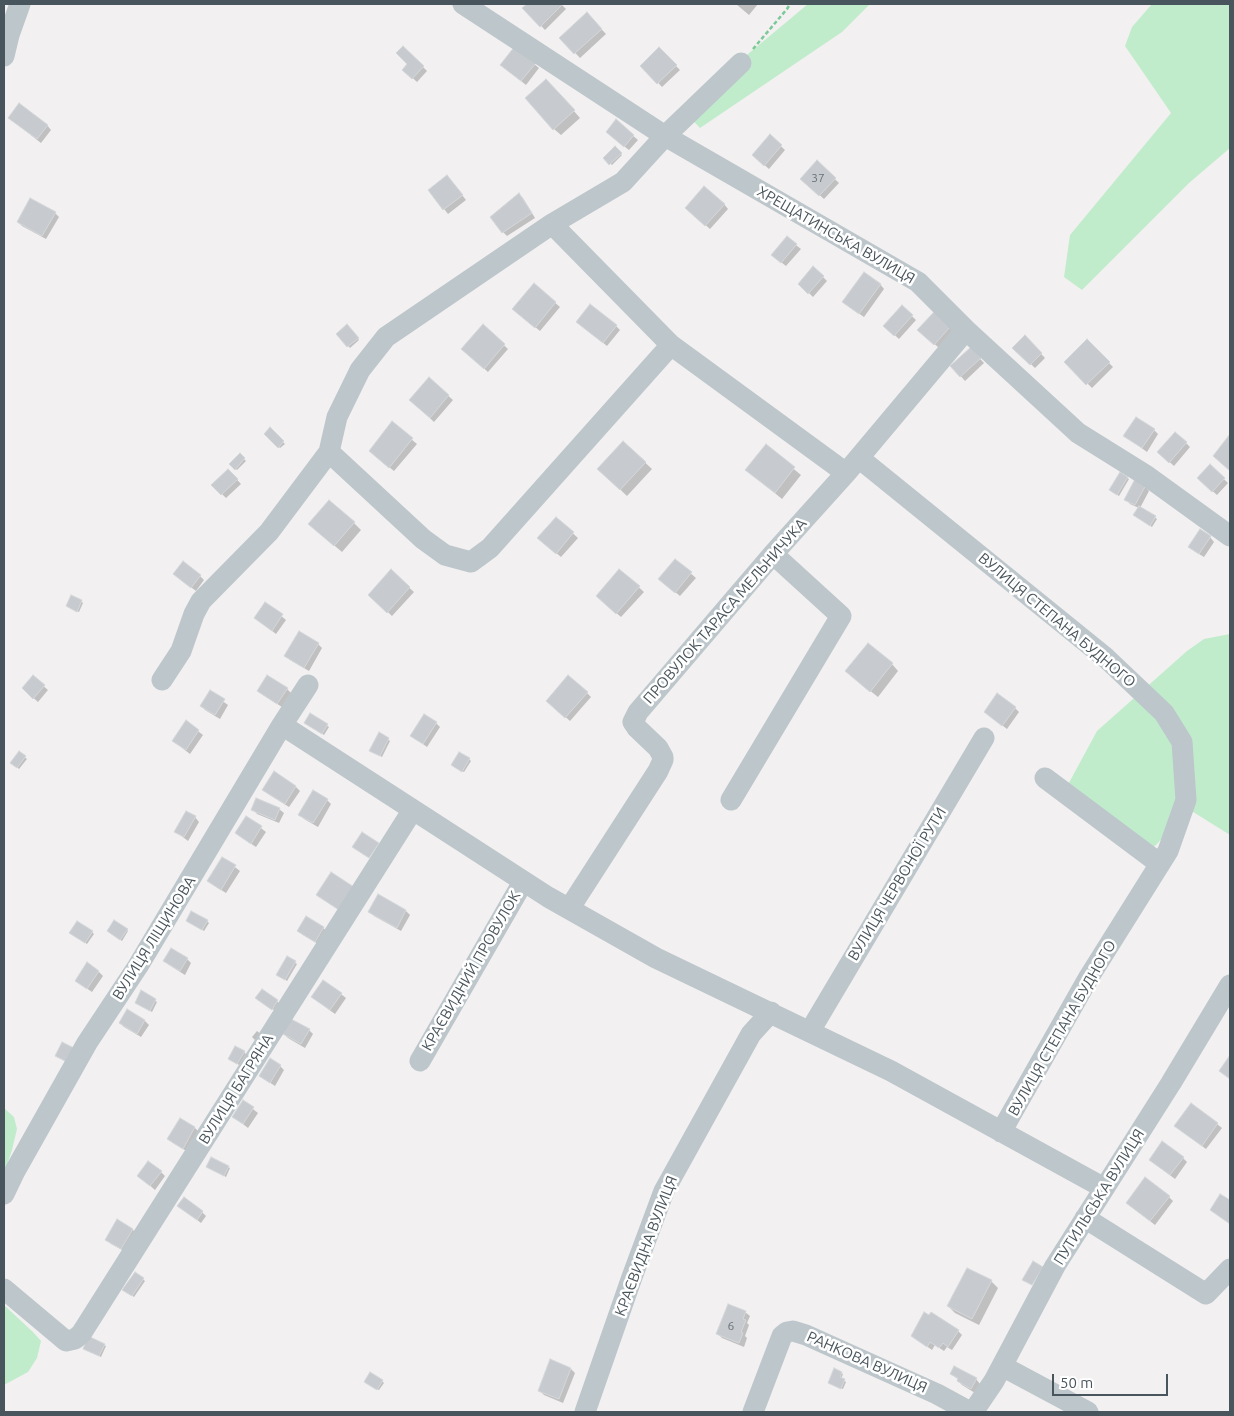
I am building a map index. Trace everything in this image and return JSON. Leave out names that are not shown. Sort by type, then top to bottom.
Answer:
[{"type":"street","points":[[4,56],[20,4]]},
{"type":"street","name":"ХРЕЩАТИНСЬКА ВУЛИЦЯ","points":[[463,4],[665,136],[918,282],[966,330],[1078,433],[1147,476],[1229,532]]},
{"type":"street","points":[[162,680],[181,651],[194,614],[201,601],[269,532],[330,452],[337,417],[360,370],[386,336],[552,224],[623,182],[665,136],[742,63]]},
{"type":"street","name":"ВУЛИЦЯ СТЕПАНА БУДНОГО","points":[[552,224],[672,345],[853,466],[1106,658],[1164,713],[1182,742],[1186,800],[1168,851],[1090,977],[1001,1132]]},
{"type":"street","name":"ПРОВУЛОК ТАРАСА МЕЛЬНИЧУКА","points":[[569,909],[658,771],[663,760],[658,748],[636,728],[633,722],[638,712],[773,554],[853,466],[966,330]]},
{"type":"street","points":[[330,452],[423,538],[445,555],[472,562],[490,548],[672,345]]},
{"type":"street","points":[[731,800],[841,616],[773,554]]},
{"type":"street","name":"ВУЛИЦЯ ЛІЩИНОВА","points":[[4,1194],[19,1163],[87,1043],[138,966],[282,725],[308,685]]},
{"type":"street","points":[[282,725],[412,811],[569,909],[656,958],[772,1012],[891,1071],[1104,1188]]},
{"type":"street","name":"ВУЛИЦЯ ЧЕРВОНОЇ РУТИ","points":[[810,1031],[984,738]]},
{"type":"street","points":[[1045,778],[1160,864]]},
{"type":"street","name":"ВУЛИЦЯ БАГРЯНА","points":[[4,1289],[66,1341],[75,1339],[81,1334],[412,811]]},
{"type":"street","name":"КРАЄВИДНИЙ ПРОВУЛОК","points":[[420,1061],[523,882]]},
{"type":"street","name":"ПУТИЛЬСЬКА ВУЛИЦЯ","points":[[972,1412],[1002,1366],[1055,1266],[1230,985]]},
{"type":"street","name":"КРАЄВИДНА ВУЛИЦЯ","points":[[585,1412],[664,1191],[751,1034],[772,1012]]},
{"type":"street","points":[[1085,1218],[1206,1294],[1230,1269]]},
{"type":"street","name":"РАНКОВА ВУЛИЦЯ","points":[[753,1412],[782,1336],[787,1332],[793,1331],[806,1335],[937,1394],[972,1412]]},
{"type":"street","points":[[1002,1366],[1088,1412]]},
{"type":"path","points":[[742,63],[790,4]]},
{"type":"green space","points":[[808,4],[870,4],[842,32],[700,128],[682,109]]},
{"type":"green space","points":[[1152,4],[1230,4],[1230,148],[1189,183],[1082,290],[1064,277],[1070,235],[1171,113],[1125,46],[1132,27]]},
{"type":"green space","points":[[1230,634],[1230,835],[1190,810],[1151,850],[1064,792],[1097,731],[1187,651],[1204,639]]},
{"type":"green space","points":[[4,1108],[14,1117],[17,1129],[4,1174]]},
{"type":"green space","points":[[4,1305],[41,1341],[37,1358],[28,1372],[4,1385]]},
{"type":"building","points":[[527,4],[563,4],[540,27],[522,8]]},
{"type":"building","points":[[587,12],[602,29],[574,54],[559,38]]},
{"type":"building","points":[[403,46],[424,66],[412,79],[402,70],[407,64],[396,53]]},
{"type":"building","points":[[515,46],[536,63],[521,81],[500,65]]},
{"type":"building","points":[[659,47],[677,65],[657,84],[640,66]]},
{"type":"building","points":[[546,79],[575,110],[553,130],[525,98]]},
{"type":"building","points":[[19,103],[48,125],[37,139],[8,118]]},
{"type":"building","points":[[616,119],[634,135],[624,147],[606,132]]},
{"type":"building","points":[[770,134],[782,145],[764,166],[752,155]]},
{"type":"building","points":[[615,146],[622,153],[609,165],[603,158]]},
{"type":"building","points":[[817,160],[836,178],[819,196],[800,179]]},
{"type":"building","points":[[447,175],[463,195],[443,210],[428,190]]},
{"type":"building","points":[[704,186],[725,204],[705,226],[685,208]]},
{"type":"building","points":[[519,193],[532,213],[502,233],[490,217]]},
{"type":"building","points":[[30,198],[56,212],[42,236],[17,222]]},
{"type":"building","points":[[787,236],[797,244],[781,263],[771,255]]},
{"type":"building","points":[[813,266],[824,276],[808,294],[798,284]]},
{"type":"building","points":[[864,272],[881,284],[859,314],[842,302]]},
{"type":"building","points":[[534,283],[556,302],[535,328],[512,309]]},
{"type":"building","points":[[590,304],[617,325],[603,343],[576,322]]},
{"type":"building","points":[[902,305],[913,315],[894,336],[883,326]]},
{"type":"building","points":[[934,312],[950,327],[934,345],[917,330]]},
{"type":"building","points":[[347,324],[359,338],[347,347],[336,334]]},
{"type":"building","points":[[483,324],[505,344],[484,369],[461,349]]},
{"type":"building","points":[[1025,335],[1042,353],[1030,365],[1012,348]]},
{"type":"building","points":[[1087,339],[1110,362],[1086,385],[1064,362]]},
{"type":"building","points":[[971,347],[981,358],[960,377],[950,366]]},
{"type":"building","points":[[429,377],[449,395],[430,418],[409,400]]},
{"type":"building","points":[[1136,417],[1155,429],[1142,448],[1123,436]]},
{"type":"building","points":[[392,421],[413,438],[389,468],[369,451]]},
{"type":"building","points":[[270,427],[284,441],[278,448],[264,434]]},
{"type":"building","points":[[1175,432],[1187,442],[1169,463],[1157,452]]},
{"type":"building","points":[[1230,434],[1230,471],[1213,456]]},
{"type":"building","points":[[623,441],[646,462],[620,490],[597,469]]},
{"type":"building","points":[[766,444],[795,467],[775,493],[745,470]]},
{"type":"building","points":[[240,453],[245,458],[235,470],[229,464]]},
{"type":"building","points":[[1210,464],[1225,478],[1212,492],[1197,478]]},
{"type":"building","points":[[228,469],[238,479],[221,495],[211,485]]},
{"type":"building","points":[[1120,472],[1128,477],[1117,495],[1109,490]]},
{"type":"building","points":[[1135,479],[1146,485],[1135,505],[1124,500]]},
{"type":"building","points":[[329,500],[355,522],[334,546],[308,524]]},
{"type":"building","points":[[1139,506],[1156,516],[1150,526],[1133,515]]},
{"type":"building","points":[[556,517],[574,532],[556,554],[537,538]]},
{"type":"building","points":[[1200,529],[1211,536],[1199,554],[1188,547]]},
{"type":"building","points":[[675,559],[692,572],[675,593],[658,579]]},
{"type":"building","points":[[183,561],[201,575],[191,588],[173,574]]},
{"type":"building","points":[[391,569],[410,587],[387,613],[368,595]]},
{"type":"building","points":[[619,569],[640,586],[616,614],[596,596]]},
{"type":"building","points":[[71,595],[82,600],[77,612],[66,606]]},
{"type":"building","points":[[265,602],[283,614],[272,631],[254,618]]},
{"type":"building","points":[[299,631],[319,643],[304,668],[284,656]]},
{"type":"building","points":[[868,643],[893,663],[870,692],[845,671]]},
{"type":"building","points":[[33,675],[45,685],[33,699],[22,688]]},
{"type":"building","points":[[267,675],[288,688],[277,704],[257,691]]},
{"type":"building","points":[[568,675],[588,692],[565,718],[546,701]]},
{"type":"building","points":[[210,690],[225,699],[215,715],[200,706]]},
{"type":"building","points":[[997,693],[1016,707],[1002,726],[984,712]]},
{"type":"building","points":[[310,713],[328,724],[322,734],[304,723]]},
{"type":"building","points":[[424,714],[437,722],[423,744],[410,736]]},
{"type":"building","points":[[186,720],[199,730],[186,750],[172,741]]},
{"type":"building","points":[[379,732],[389,738],[380,756],[369,751]]},
{"type":"building","points":[[19,751],[26,756],[17,768],[10,763]]},
{"type":"building","points":[[459,752],[470,758],[462,772],[451,765]]},
{"type":"building","points":[[274,771],[296,786],[285,804],[262,790]]},
{"type":"building","points":[[313,790],[328,799],[313,823],[298,815]]},
{"type":"building","points":[[256,798],[280,808],[275,820],[251,810]]},
{"type":"building","points":[[186,811],[196,816],[184,837],[174,832]]},
{"type":"building","points":[[246,816],[262,826],[251,844],[235,833]]},
{"type":"building","points":[[362,832],[379,843],[369,858],[352,847]]},
{"type":"building","points":[[222,857],[236,865],[221,890],[207,881]]},
{"type":"building","points":[[331,872],[354,887],[339,910],[316,895]]},
{"type":"building","points":[[378,894],[406,910],[397,928],[368,912]]},
{"type":"building","points":[[191,911],[208,920],[202,930],[186,921]]},
{"type":"building","points":[[306,916],[324,927],[315,942],[297,931]]},
{"type":"building","points":[[114,920],[128,929],[120,940],[107,931]]},
{"type":"building","points":[[77,921],[93,931],[85,943],[69,933]]},
{"type":"building","points":[[171,948],[188,958],[180,971],[163,961]]},
{"type":"building","points":[[287,956],[296,961],[285,980],[276,975]]},
{"type":"building","points":[[87,962],[99,971],[87,989],[75,981]]},
{"type":"building","points":[[323,980],[342,993],[330,1010],[311,997]]},
{"type":"building","points":[[262,989],[278,1000],[272,1010],[255,998]]},
{"type":"building","points":[[141,990],[156,999],[150,1011],[135,1003]]},
{"type":"building","points":[[127,1009],[145,1020],[137,1034],[119,1023]]},
{"type":"building","points":[[291,1019],[310,1029],[301,1044],[283,1034]]},
{"type":"building","points":[[62,1042],[78,1050],[71,1064],[55,1056]]},
{"type":"building","points":[[235,1046],[245,1051],[237,1064],[228,1059]]},
{"type":"building","points":[[1230,1055],[1230,1079],[1219,1071]]},
{"type":"building","points":[[270,1058],[281,1065],[270,1083],[259,1076]]},
{"type":"building","points":[[243,1100],[254,1107],[243,1124],[232,1117]]},
{"type":"building","points":[[1191,1103],[1218,1123],[1202,1146],[1174,1126]]},
{"type":"building","points":[[180,1118],[195,1127],[183,1149],[167,1139]]},
{"type":"building","points":[[1162,1141],[1184,1157],[1170,1175],[1149,1160]]},
{"type":"building","points":[[211,1157],[229,1166],[224,1176],[206,1167]]},
{"type":"building","points":[[148,1161],[162,1171],[150,1186],[137,1176]]},
{"type":"building","points":[[1145,1177],[1170,1196],[1150,1221],[1126,1203]]},
{"type":"building","points":[[1220,1194],[1230,1200],[1230,1224],[1210,1210]]},
{"type":"building","points":[[184,1197],[203,1211],[197,1220],[177,1206]]},
{"type":"building","points":[[117,1219],[133,1229],[121,1249],[105,1240]]},
{"type":"building","points":[[1033,1261],[1043,1267],[1032,1285],[1022,1280]]},
{"type":"building","points":[[967,1268],[992,1280],[972,1319],[947,1306]]},
{"type":"building","points":[[135,1272],[144,1278],[132,1296],[122,1290]]},
{"type":"building","points":[[728,1304],[746,1311],[743,1319],[746,1320],[739,1343],[716,1334]]},
{"type":"building","points":[[924,1312],[929,1315],[931,1312],[959,1330],[948,1347],[943,1343],[939,1348],[930,1342],[927,1347],[911,1336]]},
{"type":"building","points":[[88,1336],[105,1344],[99,1356],[83,1349]]},
{"type":"building","points":[[550,1359],[571,1368],[559,1399],[538,1391]]},
{"type":"building","points":[[954,1366],[977,1378],[971,1389],[957,1381],[958,1378],[950,1374]]},
{"type":"building","points":[[834,1368],[842,1372],[840,1377],[845,1379],[841,1389],[828,1383]]},
{"type":"building","points":[[370,1372],[383,1380],[377,1390],[364,1382]]}]
